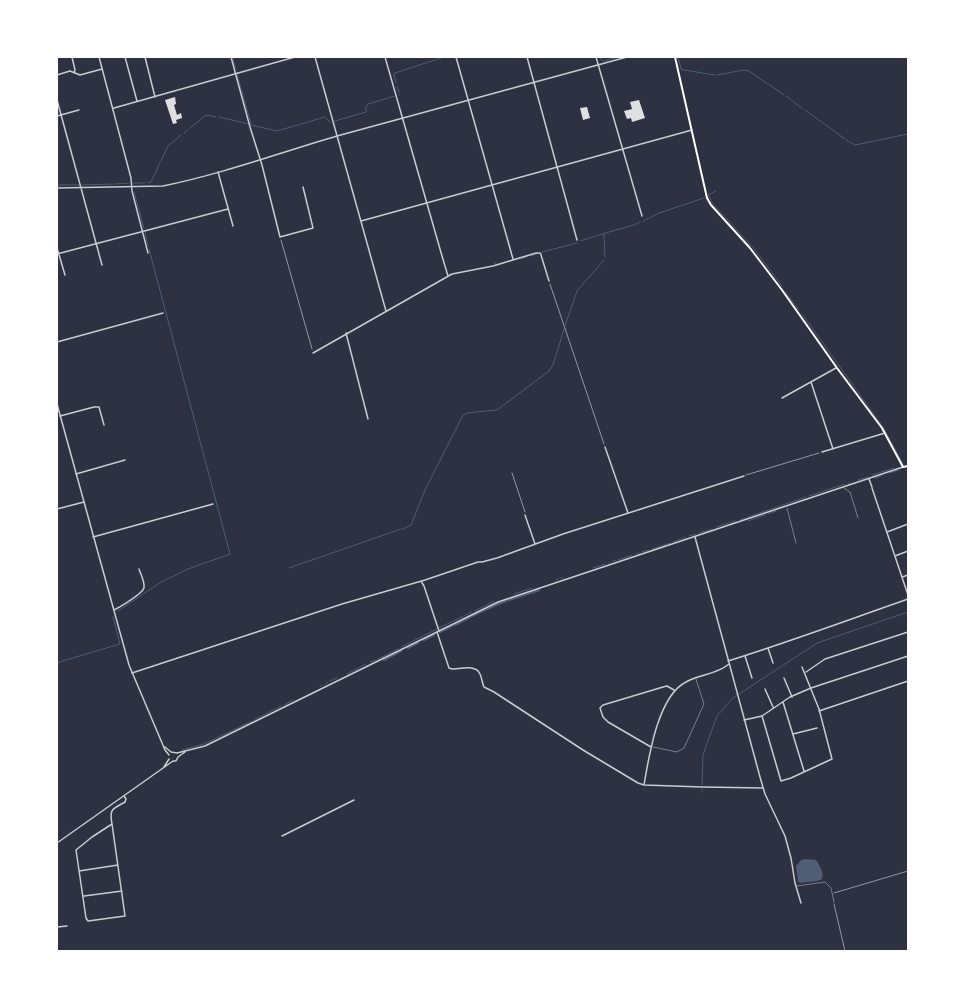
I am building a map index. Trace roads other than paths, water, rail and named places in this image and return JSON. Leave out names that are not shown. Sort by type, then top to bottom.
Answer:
[{"type":"main road","points":[[675,57],[706,198],[750,248],[788,298],[885,433],[903,467],[908,466]]},
{"type":"street","points":[[72,57],[75,70],[74,73]]},
{"type":"street","points":[[99,57],[131,178],[131,186],[148,253]]},
{"type":"street","points":[[125,57],[136,101]]},
{"type":"street","points":[[144,57],[155,97]]},
{"type":"street","points":[[231,57],[261,161],[280,237],[314,228],[303,187]]},
{"type":"street","points":[[113,108],[295,57]]},
{"type":"street","points":[[315,57],[386,311]]},
{"type":"street","points":[[386,57],[448,276]]},
{"type":"street","points":[[456,57],[513,260]]},
{"type":"street","points":[[527,57],[577,240]]},
{"type":"street","points":[[596,57],[642,216]]},
{"type":"street","points":[[57,188],[163,186],[261,161],[293,149],[337,136],[627,57]]},
{"type":"street","points":[[57,75],[70,71],[80,75],[102,69]]},
{"type":"street","points":[[57,100],[102,266]]},
{"type":"street","points":[[57,116],[79,110]]},
{"type":"street","points":[[361,222],[692,130]]},
{"type":"street","points":[[218,172],[233,226]]},
{"type":"street","points":[[58,254],[228,209]]},
{"type":"street","points":[[57,248],[65,276]]},
{"type":"street","points":[[313,353],[448,276],[541,254],[549,281]]},
{"type":"street","points":[[57,342],[163,313]]},
{"type":"street","points":[[346,333],[368,419]]},
{"type":"street","points":[[782,398],[837,368]]},
{"type":"street","points":[[811,382],[833,449]]},
{"type":"street","points":[[57,404],[132,673],[169,755],[169,759],[164,767]]},
{"type":"street","points":[[60,416],[99,407],[104,425]]},
{"type":"street","points":[[822,452],[885,433]]},
{"type":"street","points":[[605,447],[628,514]]},
{"type":"street","points":[[76,474],[125,460]]},
{"type":"street","points":[[165,747],[171,752],[177,753],[207,745],[498,602],[903,467]]},
{"type":"street","points":[[132,673],[342,604],[492,559],[744,476]]},
{"type":"street","points":[[869,479],[908,595]]},
{"type":"street","points":[[57,510],[84,502]]},
{"type":"street","points":[[93,537],[214,504]]},
{"type":"street","points":[[526,515],[535,544]]},
{"type":"street","points":[[887,532],[908,524]]},
{"type":"street","points":[[695,537],[763,788],[785,836],[801,903]]},
{"type":"street","points":[[895,556],[908,551]]},
{"type":"street","points":[[114,610],[121,607],[142,592],[144,583],[139,570]]},
{"type":"street","points":[[902,577],[908,575]]},
{"type":"street","points":[[422,581],[449,668],[476,669],[480,673],[484,687],[583,750],[638,783],[644,785],[710,788],[763,788]]},
{"type":"street","points":[[728,661],[908,599]]},
{"type":"street","points":[[805,672],[825,660],[908,632]]},
{"type":"street","points":[[768,648],[773,663]]},
{"type":"street","points":[[745,656],[752,678]]},
{"type":"street","points":[[744,720],[762,716],[782,702],[811,688],[908,656]]},
{"type":"street","points":[[644,785],[655,733],[674,690],[687,681],[720,671],[729,664]]},
{"type":"street","points":[[762,716],[780,780],[784,781],[832,760],[819,711],[802,667]]},
{"type":"street","points":[[784,678],[792,697]]},
{"type":"street","points":[[819,711],[908,680]]},
{"type":"street","points":[[651,747],[608,722],[603,717],[600,708],[603,705],[666,686],[674,690]]},
{"type":"street","points":[[765,689],[773,708]]},
{"type":"street","points":[[782,702],[804,771]]},
{"type":"street","points":[[793,735],[817,728]]},
{"type":"street","points":[[57,843],[164,767],[177,760],[178,757],[186,751]]},
{"type":"street","points":[[177,753],[178,757]]},
{"type":"street","points":[[169,759],[173,761]]},
{"type":"street","points":[[112,824],[76,850],[87,920],[89,921],[125,916],[111,811],[125,802],[126,799],[124,796]]},
{"type":"street","points":[[282,836],[354,800]]},
{"type":"street","points":[[79,871],[118,865]]},
{"type":"street","points":[[83,896],[122,891]]},
{"type":"street","points":[[57,927],[67,926]]},
{"type":"lane","points":[[842,488],[850,492],[858,518]]},
{"type":"lane","points":[[786,506],[796,543]]},
{"type":"lane","points":[[651,747],[677,752],[684,748],[704,704],[696,678]]},
{"type":"lane","points":[[796,886],[825,882],[831,888],[834,902]]},
{"type":"water","points":[[801,860],[816,860],[821,869],[822,879],[800,883],[798,881],[796,866]]},
{"type":"waterway","points":[[235,57],[233,60],[236,69]]},
{"type":"waterway","points":[[396,83],[395,73],[444,57]]},
{"type":"waterway","points":[[599,57],[603,61],[619,57]]},
{"type":"waterway","points":[[678,57],[681,69],[715,75]]},
{"type":"waterway","points":[[717,75],[744,70],[749,71],[784,95]]},
{"type":"waterway","points":[[237,74],[251,124]]},
{"type":"waterway","points":[[397,86],[399,92]]},
{"type":"waterway","points":[[335,121],[366,112],[366,106],[368,104],[395,96]]},
{"type":"waterway","points":[[786,96],[803,109]]},
{"type":"waterway","points":[[805,110],[845,139]]},
{"type":"waterway","points":[[190,128],[206,115],[216,117]]},
{"type":"waterway","points":[[219,117],[249,124]]},
{"type":"waterway","points":[[251,125],[277,131],[325,117],[330,122]]},
{"type":"waterway","points":[[184,133],[188,130]]},
{"type":"waterway","points":[[846,140],[855,145],[908,134]]},
{"type":"waterway","points":[[161,161],[168,146],[181,135]]},
{"type":"waterway","points":[[148,183],[151,182],[160,163]]},
{"type":"waterway","points":[[115,184],[129,183]]},
{"type":"waterway","points":[[133,183],[145,183]]},
{"type":"waterway","points":[[82,185],[113,184]]},
{"type":"waterway","points":[[57,185],[79,185]]},
{"type":"waterway","points":[[716,191],[708,195],[713,204],[752,246],[782,286]]},
{"type":"waterway","points":[[134,192],[144,228]]},
{"type":"waterway","points":[[643,221],[659,213],[704,198]]},
{"type":"waterway","points":[[580,241],[640,222]]},
{"type":"waterway","points":[[145,233],[148,245]]},
{"type":"waterway","points":[[604,234],[605,257]]},
{"type":"waterway","points":[[542,252],[577,243]]},
{"type":"waterway","points":[[118,611],[161,582],[188,569],[230,554],[149,249]]},
{"type":"waterway","points":[[531,256],[537,254]]},
{"type":"waterway","points":[[520,259],[527,257]]},
{"type":"waterway","points":[[565,326],[577,291],[604,260]]},
{"type":"waterway","points":[[785,291],[799,310]]},
{"type":"waterway","points":[[802,314],[883,427],[903,464]]},
{"type":"waterway","points":[[403,529],[411,525],[425,490],[463,415],[467,413],[497,410],[549,371],[553,365],[564,329]]},
{"type":"waterway","points":[[872,475],[894,468]]},
{"type":"waterway","points":[[890,473],[899,470]]},
{"type":"waterway","points":[[875,478],[881,476]]},
{"type":"waterway","points":[[858,480],[868,477]]},
{"type":"waterway","points":[[809,496],[845,484]]},
{"type":"waterway","points":[[748,517],[806,497]]},
{"type":"waterway","points":[[768,514],[776,511]]},
{"type":"waterway","points":[[748,521],[765,515]]},
{"type":"waterway","points":[[740,520],[746,518]]},
{"type":"waterway","points":[[716,527],[735,521]]},
{"type":"waterway","points":[[289,568],[401,529]]},
{"type":"waterway","points":[[699,533],[712,529]]},
{"type":"waterway","points":[[689,536],[696,534]]},
{"type":"waterway","points":[[673,542],[686,537]]},
{"type":"waterway","points":[[652,549],[670,543]]},
{"type":"waterway","points":[[642,552],[649,550]]},
{"type":"waterway","points":[[636,554],[640,553]]},
{"type":"waterway","points":[[618,560],[632,555]]},
{"type":"waterway","points":[[593,568],[605,564]]},
{"type":"waterway","points":[[514,594],[532,588]]},
{"type":"waterway","points":[[482,611],[505,601],[539,590]]},
{"type":"waterway","points":[[475,611],[494,601]]},
{"type":"waterway","points":[[439,628],[472,612]]},
{"type":"waterway","points":[[455,625],[480,612]]},
{"type":"waterway","points":[[702,785],[703,755],[710,735],[717,716],[733,698],[817,643],[908,612]]},
{"type":"waterway","points":[[57,665],[59,662],[120,644],[113,617]]},
{"type":"waterway","points":[[440,632],[452,626]]},
{"type":"waterway","points":[[401,647],[437,629]]},
{"type":"waterway","points":[[424,640],[434,635]]},
{"type":"waterway","points":[[408,648],[418,643]]},
{"type":"waterway","points":[[378,659],[398,649]]},
{"type":"waterway","points":[[384,660],[401,651]]},
{"type":"waterway","points":[[370,662],[376,660]]},
{"type":"waterway","points":[[347,674],[366,664]]},
{"type":"waterway","points":[[330,681],[337,678]]},
{"type":"waterway","points":[[284,705],[293,700]]},
{"type":"waterway","points":[[255,719],[281,706]]},
{"type":"waterway","points":[[182,750],[204,744],[252,721]]}]
